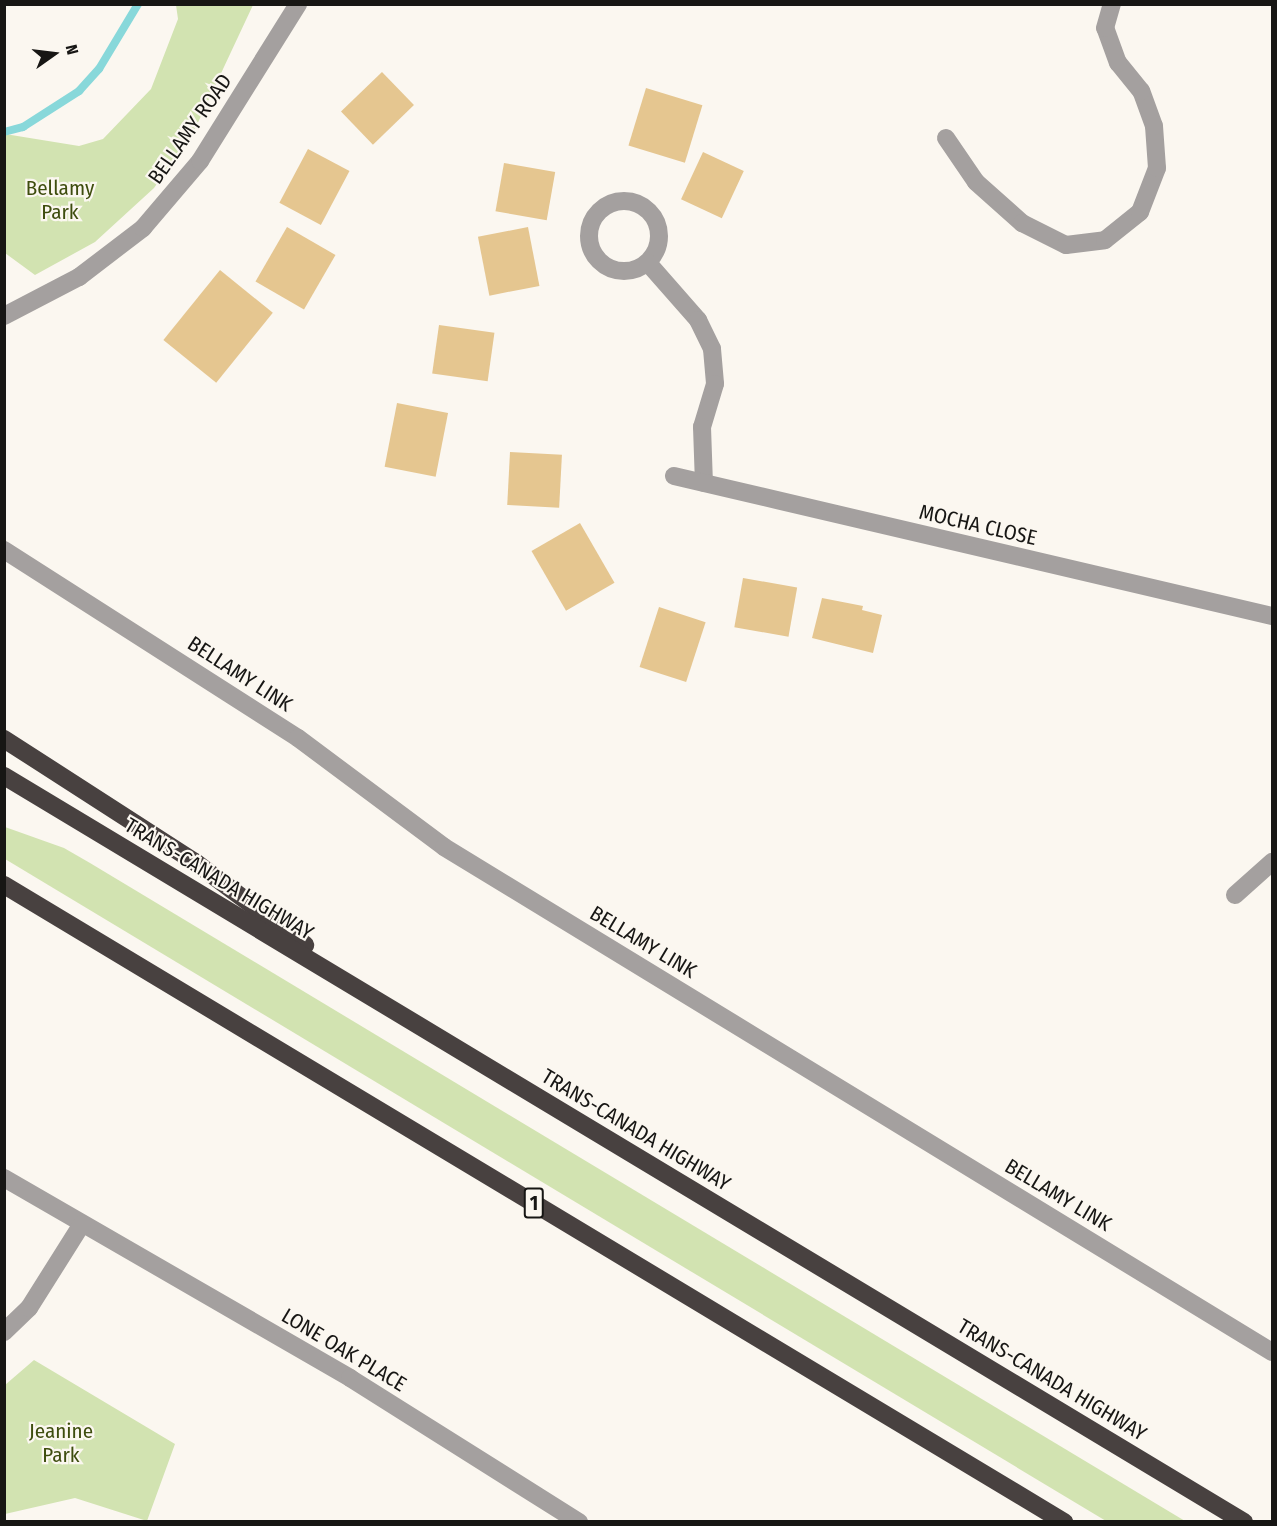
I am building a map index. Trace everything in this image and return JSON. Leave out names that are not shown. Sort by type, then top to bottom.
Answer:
[{"type":"highway","points":[[4,739],[195,862],[378,1001]]},
{"type":"highway","name":"TRANS-CANADA HIGHWAY","points":[[4,776],[1244,1521]]},
{"type":"highway","name":"1","points":[[4,885],[1064,1521]]},
{"type":"street","name":"BELLAMY ROAD","points":[[4,316],[79,277],[150,220],[200,161],[298,4]]},
{"type":"street","points":[[946,138],[976,182],[1022,223],[1066,245],[1105,240],[1140,212],[1157,168],[1154,126],[1141,91],[1118,63],[1106,28],[1112,4]]},
{"type":"street","points":[[648,263],[698,320],[712,349],[715,384],[702,427],[704,483]]},
{"type":"street","name":"MOCHA CLOSE","points":[[674,476],[1272,616]]},
{"type":"street","name":"BELLAMY LINK","points":[[4,550],[298,738],[444,847],[1272,1352]]},
{"type":"street","points":[[1235,895],[1272,862]]},
{"type":"street","name":"LONE OAK PLACE","points":[[4,1178],[351,1378],[579,1521]]},
{"type":"street","points":[[4,1332],[29,1308],[82,1224]]},
{"type":"green space","name":"Bellamy Park","points":[[176,5],[253,5],[194,131],[154,188],[95,242],[35,275],[5,253],[5,134],[79,146],[103,139],[151,89],[178,19]]},
{"type":"green space","points":[[5,827],[64,848],[90,863],[1185,1521],[1106,1521],[5,859]]},
{"type":"green space","name":"Jeanine Park","points":[[34,1360],[175,1444],[147,1521],[75,1498],[5,1514],[5,1385]]},
{"type":"building","points":[[382,72],[414,105],[373,145],[341,112]]},
{"type":"building","points":[[646,88],[702,105],[685,163],[628,145]]},
{"type":"building","points":[[308,149],[349,171],[321,225],[279,203]]},
{"type":"building","points":[[703,152],[744,171],[722,218],[681,199]]},
{"type":"building","points":[[504,163],[555,172],[547,220],[495,211]]},
{"type":"building","points":[[287,227],[335,255],[304,310],[256,282]]},
{"type":"building","points":[[528,227],[539,286],[489,296],[478,237]]},
{"type":"building","points":[[220,270],[273,313],[216,383],[163,340]]},
{"type":"building","points":[[439,325],[494,333],[488,381],[432,374]]},
{"type":"building","points":[[397,403],[448,413],[436,477],[385,467]]},
{"type":"building","points":[[510,452],[562,455],[559,508],[507,505]]},
{"type":"building","points":[[580,523],[614,583],[566,611],[532,551]]},
{"type":"building","points":[[743,578],[797,588],[788,637],[734,627]]},
{"type":"building","points":[[822,598],[863,606],[862,610],[882,615],[873,653],[812,638]]},
{"type":"building","points":[[659,607],[706,622],[686,682],[640,667]]},
{"type":"waterway","points":[[4,132],[23,127],[79,91],[99,69],[138,4]]}]
